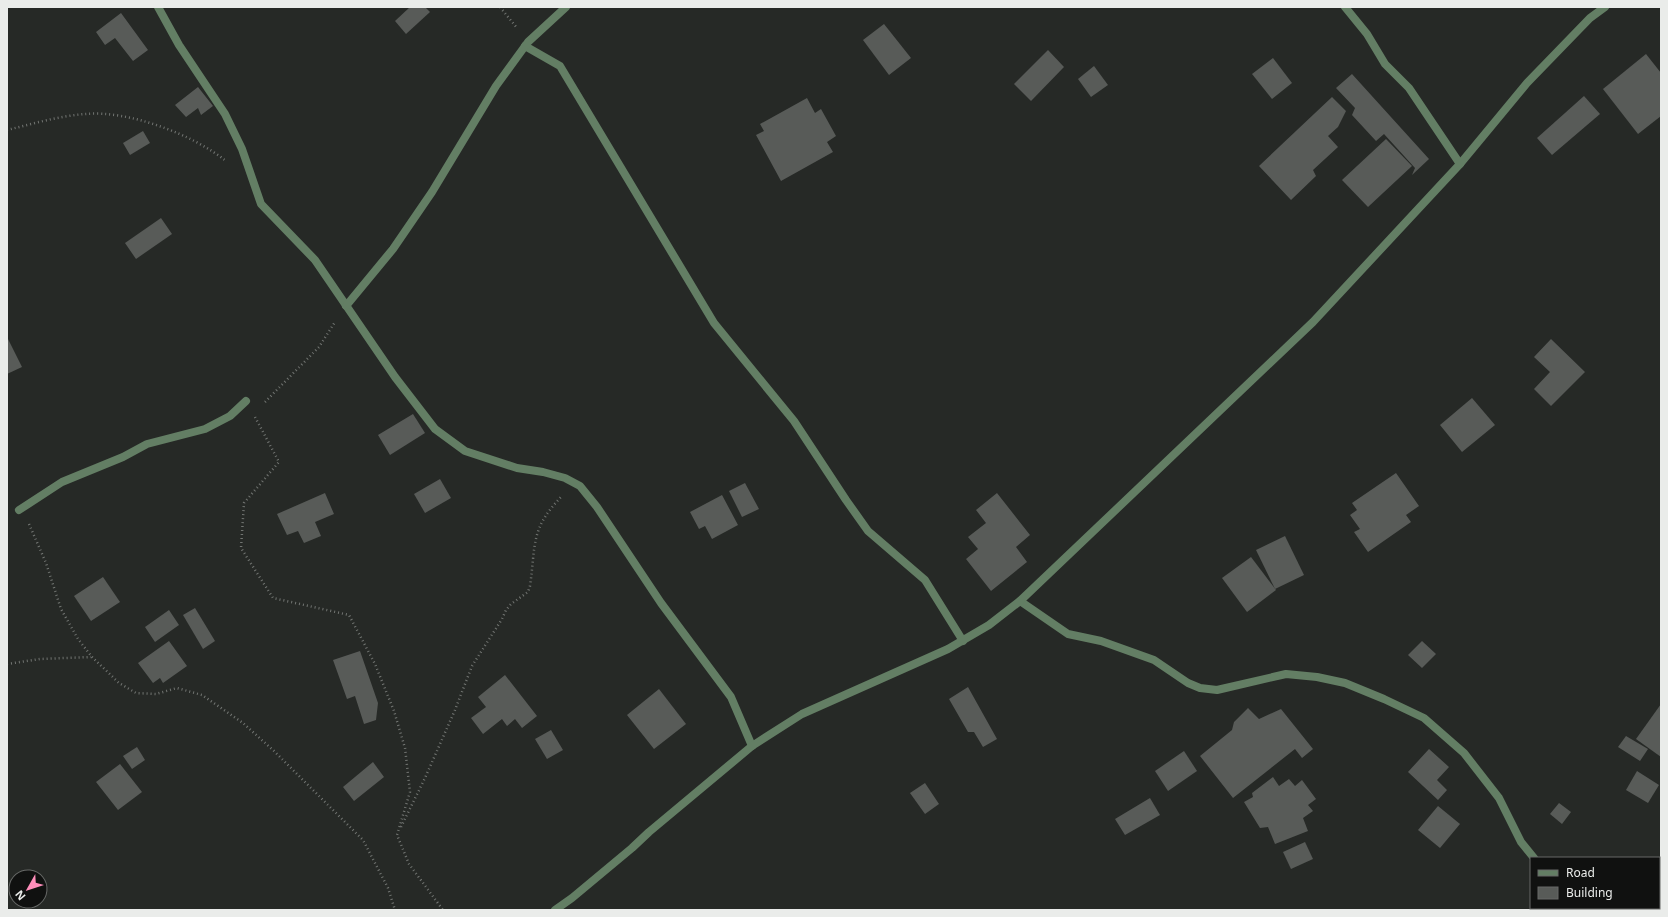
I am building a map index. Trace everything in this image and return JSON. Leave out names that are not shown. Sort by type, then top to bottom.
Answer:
[{"type":"street","points":[[158,7],[179,45],[224,114],[242,149],[260,204],[315,260],[395,376],[435,430],[465,451],[517,468],[543,472],[565,478],[580,486],[597,507],[661,602],[731,697],[752,746]]},
{"type":"street","points":[[346,306],[393,249],[432,192],[496,86],[527,44],[566,7]]},
{"type":"street","points":[[1345,7],[1367,34],[1385,64],[1408,88],[1460,164]]},
{"type":"street","points":[[555,910],[572,898],[752,746],[802,714],[963,641],[989,625],[1020,601],[1312,322],[1460,164],[1527,83],[1590,18],[1605,7]]},
{"type":"street","points":[[527,44],[560,66],[714,323],[794,420],[868,531],[925,580],[963,641]]},
{"type":"street","points":[[19,510],[62,482],[123,457],[147,444],[205,429],[230,416],[246,401]]},
{"type":"street","points":[[1020,601],[1068,634],[1101,641],[1154,660],[1188,683],[1200,688],[1217,690],[1286,674],[1317,677],[1345,683],[1424,718],[1468,758],[1499,798],[1521,842],[1533,857]]},
{"type":"path","points":[[500,7],[527,44]]},
{"type":"path","points":[[7,130],[85,114],[120,114],[184,134],[213,150],[252,180]]},
{"type":"path","points":[[253,414],[319,347],[346,306]]},
{"type":"path","points":[[246,401],[279,462],[244,503],[241,548],[273,598],[349,615],[375,664],[394,711],[405,748],[410,792],[398,835],[409,864],[443,910]]},
{"type":"path","points":[[398,835],[455,710],[472,666],[502,620],[506,610],[511,604],[528,592],[536,536],[540,523],[551,508],[575,483]]},
{"type":"path","points":[[19,510],[31,527],[46,563],[61,609],[78,639],[92,657],[119,683],[136,693],[156,694],[177,688],[202,695],[243,724],[274,751],[362,840],[388,888],[395,910]]},
{"type":"path","points":[[7,664],[40,659],[92,657]]},
{"type":"building","points":[[410,7],[425,7],[430,12],[406,34],[395,21]]},
{"type":"building","points":[[121,13],[148,50],[133,61],[115,38],[105,45],[96,32]]},
{"type":"building","points":[[884,24],[911,58],[889,75],[863,40]]},
{"type":"building","points":[[1048,50],[1064,67],[1031,101],[1014,84]]},
{"type":"building","points":[[1646,54],[1661,73],[1661,116],[1638,134],[1603,89]]},
{"type":"building","points":[[1273,58],[1292,83],[1272,99],[1252,74]]},
{"type":"building","points":[[1094,66],[1108,85],[1091,97],[1078,79]]},
{"type":"building","points":[[1352,74],[1429,159],[1412,175],[1415,168],[1384,134],[1376,141],[1352,115],[1355,108],[1336,88]]},
{"type":"building","points":[[198,87],[213,106],[201,115],[198,108],[186,117],[175,105]]},
{"type":"building","points":[[1584,96],[1600,114],[1552,155],[1537,138]]},
{"type":"building","points":[[1332,97],[1346,111],[1338,127],[1328,136],[1338,147],[1313,170],[1316,176],[1291,200],[1259,166]]},
{"type":"building","points":[[807,98],[815,113],[821,109],[836,136],[827,142],[833,152],[781,181],[756,135],[764,131],[760,124]]},
{"type":"building","points":[[143,131],[150,143],[130,155],[123,143]]},
{"type":"building","points":[[1386,139],[1412,166],[1368,207],[1342,180]]},
{"type":"building","points":[[161,218],[172,234],[136,259],[125,243]]},
{"type":"building","points":[[7,337],[22,367],[7,374]]},
{"type":"building","points":[[1551,339],[1585,372],[1551,406],[1534,389],[1550,372],[1534,357]]},
{"type":"building","points":[[1472,398],[1495,425],[1462,452],[1440,425]]},
{"type":"building","points":[[413,414],[425,433],[390,455],[378,435]]},
{"type":"building","points":[[1396,473],[1419,506],[1406,515],[1411,522],[1368,552],[1354,532],[1360,529],[1350,515],[1357,510],[1352,503]]},
{"type":"building","points":[[440,479],[451,498],[425,513],[414,494]]},
{"type":"building","points":[[745,483],[759,509],[742,517],[729,491]]},
{"type":"building","points":[[325,493],[334,514],[315,522],[321,536],[304,543],[298,531],[287,535],[277,514]]},
{"type":"building","points":[[997,493],[1030,535],[1016,547],[1027,562],[991,591],[966,559],[978,549],[968,537],[986,523],[976,510]]},
{"type":"building","points":[[722,495],[738,525],[712,539],[705,526],[699,529],[690,512]]},
{"type":"building","points":[[1285,536],[1304,575],[1275,589],[1256,550]]},
{"type":"building","points":[[1251,557],[1276,590],[1247,612],[1222,578]]},
{"type":"building","points":[[103,577],[120,602],[91,621],[74,596]]},
{"type":"building","points":[[195,608],[215,641],[203,649],[183,615]]},
{"type":"building","points":[[169,610],[179,625],[155,642],[145,627]]},
{"type":"building","points":[[169,641],[187,666],[163,683],[160,678],[153,683],[138,663]]},
{"type":"building","points":[[1422,641],[1436,654],[1422,668],[1408,655]]},
{"type":"building","points":[[360,651],[378,703],[376,720],[364,724],[355,696],[347,699],[333,660]]},
{"type":"building","points":[[505,675],[537,716],[522,728],[515,719],[507,726],[502,719],[483,734],[471,718],[486,707],[478,697]]},
{"type":"building","points":[[968,687],[997,739],[983,747],[974,732],[968,732],[949,699]]},
{"type":"building","points":[[659,689],[686,724],[654,749],[627,715]]},
{"type":"building","points":[[1661,704],[1661,757],[1636,739]]},
{"type":"building","points":[[1248,708],[1259,719],[1281,709],[1313,749],[1302,758],[1295,749],[1233,798],[1200,756],[1232,730],[1234,722]]},
{"type":"building","points":[[551,730],[563,750],[547,759],[535,739]]},
{"type":"building","points":[[1626,736],[1648,749],[1640,761],[1618,747]]},
{"type":"building","points":[[137,747],[145,760],[132,769],[123,756]]},
{"type":"building","points":[[1429,749],[1449,767],[1437,780],[1447,790],[1438,800],[1408,772]]},
{"type":"building","points":[[1184,751],[1197,771],[1168,791],[1155,771]]},
{"type":"building","points":[[373,762],[384,777],[354,801],[343,787]]},
{"type":"building","points":[[120,764],[142,792],[118,810],[96,782]]},
{"type":"building","points":[[1637,771],[1659,785],[1648,803],[1626,790]]},
{"type":"building","points":[[1273,777],[1279,786],[1289,779],[1295,786],[1302,780],[1316,799],[1308,805],[1313,811],[1303,818],[1308,831],[1275,844],[1268,827],[1260,828],[1244,802],[1253,797],[1252,793]]},
{"type":"building","points":[[925,783],[939,804],[925,814],[910,793]]},
{"type":"building","points":[[1150,798],[1160,815],[1125,835],[1115,819]]},
{"type":"building","points":[[1559,803],[1571,812],[1562,824],[1550,814]]},
{"type":"building","points":[[1438,806],[1460,824],[1440,848],[1418,830]]},
{"type":"building","points":[[1305,842],[1313,859],[1291,869],[1283,852]]}]
